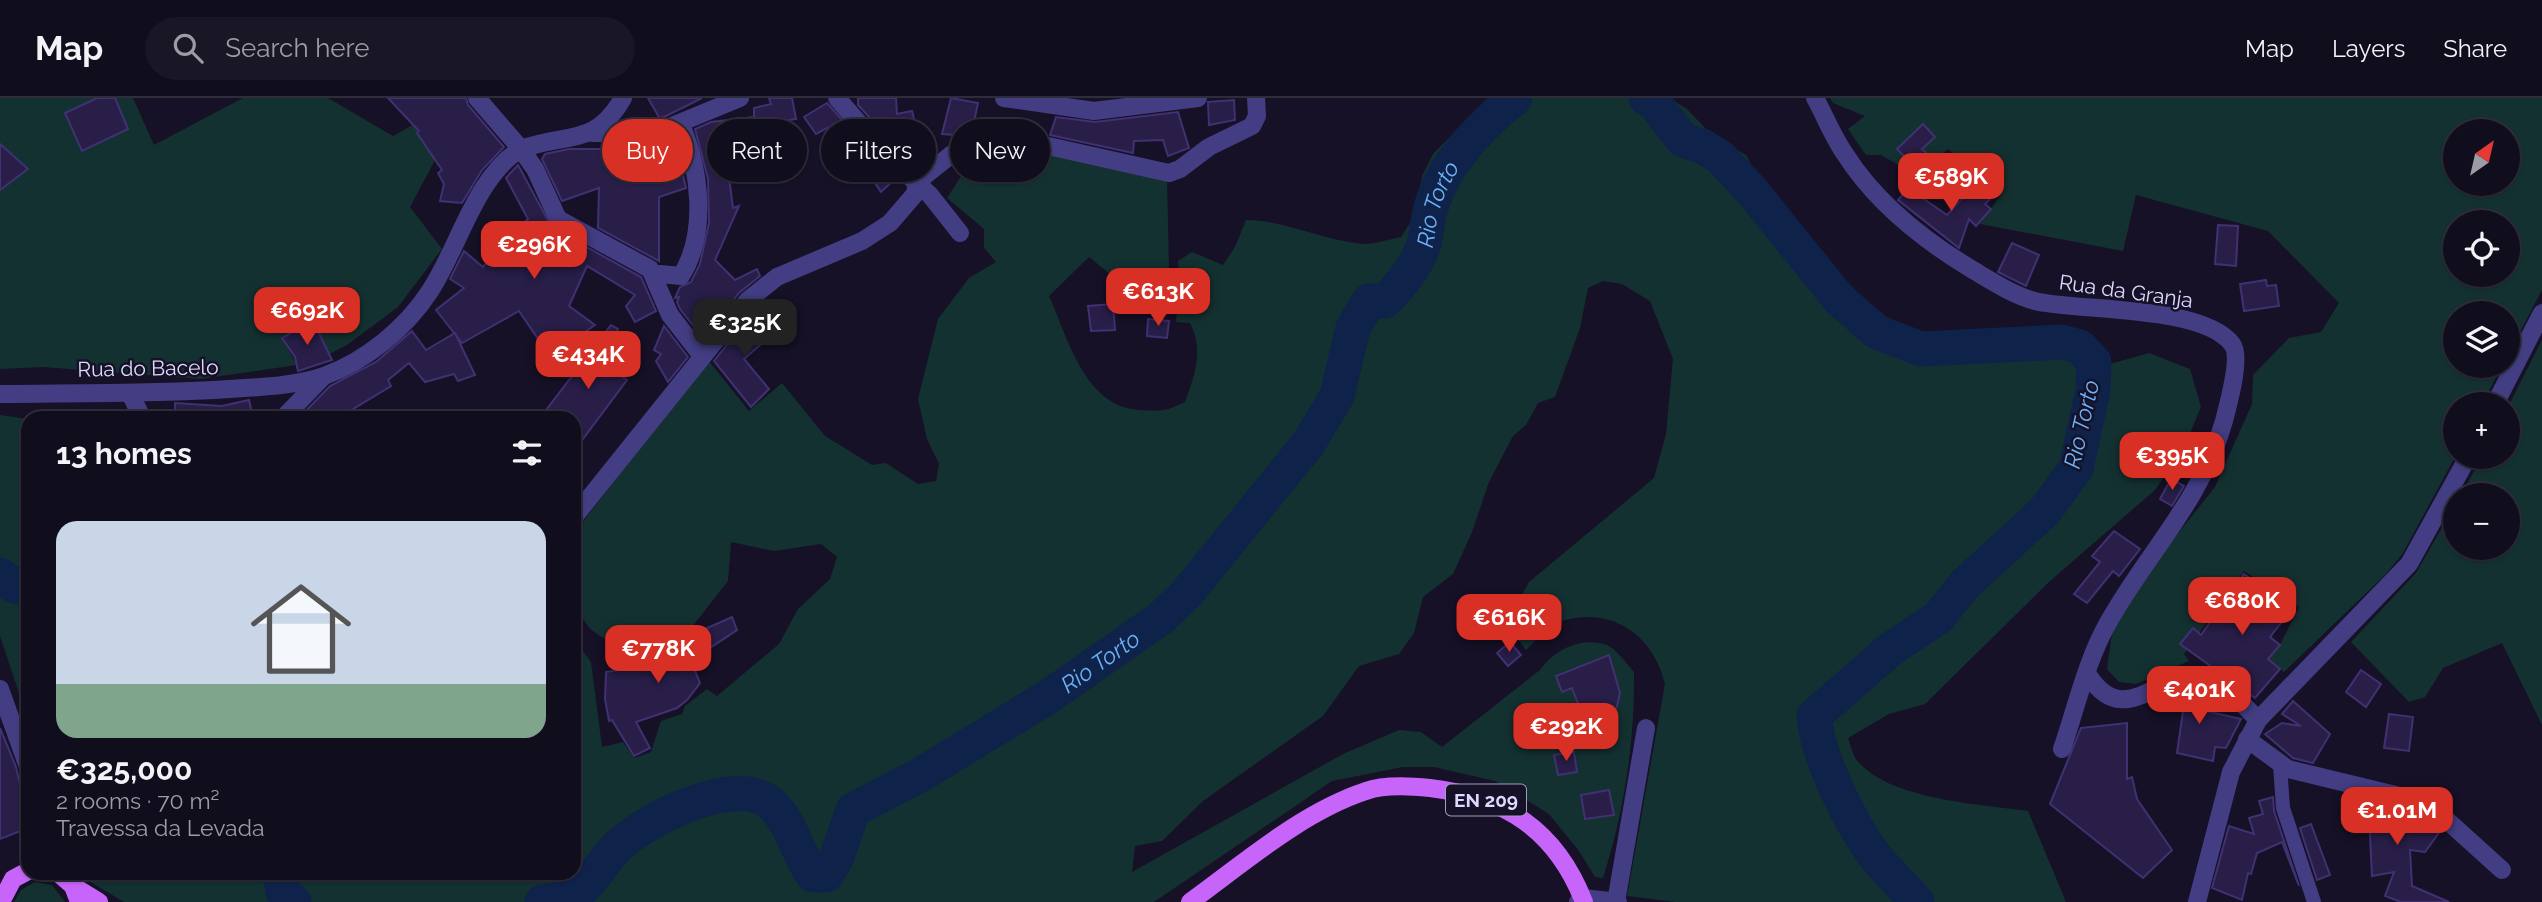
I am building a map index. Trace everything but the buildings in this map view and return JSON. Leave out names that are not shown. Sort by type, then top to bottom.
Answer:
[{"type":"main road","name":"EN 209","points":[[1190,902],[1272,844],[1346,798],[1370,789],[1415,787],[1465,792],[1503,806],[1548,842],[1572,874],[1582,901]]},
{"type":"main road","points":[[0,868],[21,871]]},
{"type":"main road","points":[[1,902],[6,888],[21,875]]},
{"type":"main road","points":[[69,883],[99,902]]},
{"type":"street","points":[[477,98],[535,169],[558,219],[650,269],[670,315],[702,356]]},
{"type":"street","points":[[592,134],[604,125],[623,98]]},
{"type":"street","points":[[693,120],[740,98]]},
{"type":"street","points":[[837,98],[960,233]]},
{"type":"street","points":[[1003,98],[1094,111],[1198,98]]},
{"type":"street","points":[[581,508],[748,300],[777,277],[862,241],[890,223],[915,194],[917,183],[952,154],[996,141],[1035,143],[1169,173],[1181,169],[1209,147],[1252,126],[1257,116],[1256,98]]},
{"type":"street","name":"Rua da Granja","points":[[1815,98],[1845,155],[1894,212],[1934,247],[1994,283],[2037,302],[2169,316],[2224,336],[2234,346],[2236,361],[2224,419],[2210,466],[2180,518],[2141,567],[2107,624],[2062,750]]},
{"type":"street","points":[[521,149],[546,140],[602,134]]},
{"type":"street","name":"Rua do Bacelo","points":[[0,394],[130,393],[247,388],[324,376],[371,349],[409,321],[434,286],[493,174],[521,149]]},
{"type":"street","points":[[654,277],[660,274],[681,276],[693,247],[698,201],[693,164]]},
{"type":"street","points":[[2501,392],[2542,313]]},
{"type":"street","points":[[290,411],[324,376]]},
{"type":"street","points":[[130,393],[139,411]]},
{"type":"street","points":[[2197,902],[2231,772],[2258,720],[2409,564],[2461,469]]},
{"type":"street","points":[[2088,675],[2098,691],[2114,699],[2136,699],[2176,680],[2192,677],[2208,680],[2234,696],[2258,720]]},
{"type":"street","points":[[0,689],[21,748]]},
{"type":"street","points":[[1582,901],[1617,902],[1646,728]]},
{"type":"street","points":[[2247,739],[2280,764],[2327,780],[2408,798],[2440,814],[2502,870]]},
{"type":"street","points":[[2280,764],[2283,808],[2314,902]]},
{"type":"green space","points":[[0,98],[133,98],[154,145],[243,98],[328,98],[393,136],[461,98],[417,133],[435,160],[410,207],[442,249],[398,307],[347,345],[329,354],[282,338],[297,365],[200,379],[43,367],[0,369],[0,187],[27,169],[0,145]]},
{"type":"green space","points":[[1488,98],[1670,98],[1687,109],[1706,129],[1747,156],[1760,185],[1779,210],[1881,317],[1904,334],[1937,342],[2022,334],[2078,336],[2110,364],[2149,353],[2190,369],[2201,407],[2183,450],[2155,490],[2050,581],[1925,704],[1889,714],[1848,738],[1859,763],[1893,785],[1938,798],[2028,811],[2066,902],[1675,902],[1627,896],[1665,684],[1659,666],[1640,638],[1612,621],[1595,617],[1559,622],[1546,630],[1526,650],[1506,624],[1529,582],[1654,478],[1666,434],[1673,359],[1650,301],[1622,284],[1603,281],[1588,288],[1580,328],[1555,397],[1538,403],[1526,425],[1513,436],[1489,482],[1472,532],[1453,574],[1423,597],[1414,633],[1399,654],[1359,666],[1323,716],[1203,801],[1162,841],[1135,846],[1132,872],[1343,754],[1399,730],[1421,732],[1442,747],[1540,670],[1553,656],[1569,647],[1588,642],[1607,645],[1634,672],[1633,724],[1627,776],[1617,828],[1603,878],[1595,877],[1579,851],[1549,814],[1495,781],[1434,767],[1403,767],[1332,781],[1154,902],[124,902],[88,880],[581,880],[581,648],[591,662],[602,747],[623,742],[634,758],[651,752],[661,721],[682,714],[685,706],[707,689],[717,696],[779,644],[798,609],[830,579],[837,557],[821,544],[774,551],[731,542],[728,581],[688,632],[689,642],[673,646],[673,651],[650,651],[649,658],[626,650],[600,636],[581,616],[581,524],[708,360],[749,411],[782,383],[825,436],[872,465],[886,463],[918,484],[936,481],[939,464],[927,439],[918,399],[938,319],[969,278],[996,262],[984,248],[984,229],[947,198],[957,182],[1050,182],[1050,153],[1167,176],[1169,271],[1158,283],[1134,294],[1089,257],[1049,296],[1071,349],[1091,383],[1104,396],[1119,405],[1157,411],[1185,402],[1195,372],[1197,343],[1194,333],[1190,323],[1176,322],[1180,285],[1178,261],[1192,252],[1223,265],[1235,247],[1246,220],[1276,223],[1334,239],[1364,244],[1401,237],[1416,214],[1422,176],[1433,154]]},
{"type":"green space","points":[[1830,98],[2542,98],[2542,290],[2520,332],[2520,301],[2443,301],[2443,378],[2496,378],[2488,392],[2443,392],[2443,469],[2448,469],[2403,553],[2385,575],[2284,672],[2268,659],[2280,645],[2299,607],[2244,571],[2184,654],[2189,661],[2136,684],[2119,682],[2107,669],[2113,626],[2159,557],[2215,487],[2252,404],[2253,375],[2289,338],[2321,332],[2339,303],[2268,231],[2136,195],[2123,251],[1980,224],[2001,195],[1948,149],[1916,175],[1881,155],[1866,155],[1848,129],[1865,116],[1833,103]]},
{"type":"green space","points":[[2542,340],[2542,725],[2502,643],[2443,668],[2425,697],[2409,702],[2351,642],[2416,573],[2443,526],[2443,560],[2520,560],[2520,483],[2468,483],[2475,469],[2520,469],[2520,392],[2516,392]]},
{"type":"green space","points":[[0,415],[21,418],[21,699],[0,636]]},
{"type":"green space","points":[[35,882],[52,885],[65,902],[14,902],[21,890]]},
{"type":"waterway","name":"Rio Torto","points":[[542,902],[574,895],[586,885],[617,847],[647,825],[690,804],[734,794],[753,795],[777,809],[813,875],[826,875],[836,859],[853,810],[922,774],[1051,695],[1161,618],[1187,593],[1308,444],[1337,396],[1353,328],[1369,301],[1385,301],[1408,275],[1424,244],[1437,190],[1454,160],[1476,134],[1515,98]]},
{"type":"waterway","name":"Rio Torto","points":[[1646,98],[1656,105],[1683,140],[1702,146],[1720,157],[1752,191],[1839,299],[1877,332],[1921,349],[2062,342],[2080,347],[2094,362],[2093,390],[2076,468],[2045,511],[1964,585],[1939,617],[1891,649],[1814,716],[1827,765],[1850,817],[1872,852],[1917,902]]},
{"type":"waterway","name":"Rio Torto","points":[[0,575],[14,586],[21,588]]},
{"type":"waterway","name":"Rio Torto","points":[[281,880],[283,892],[294,902]]}]
